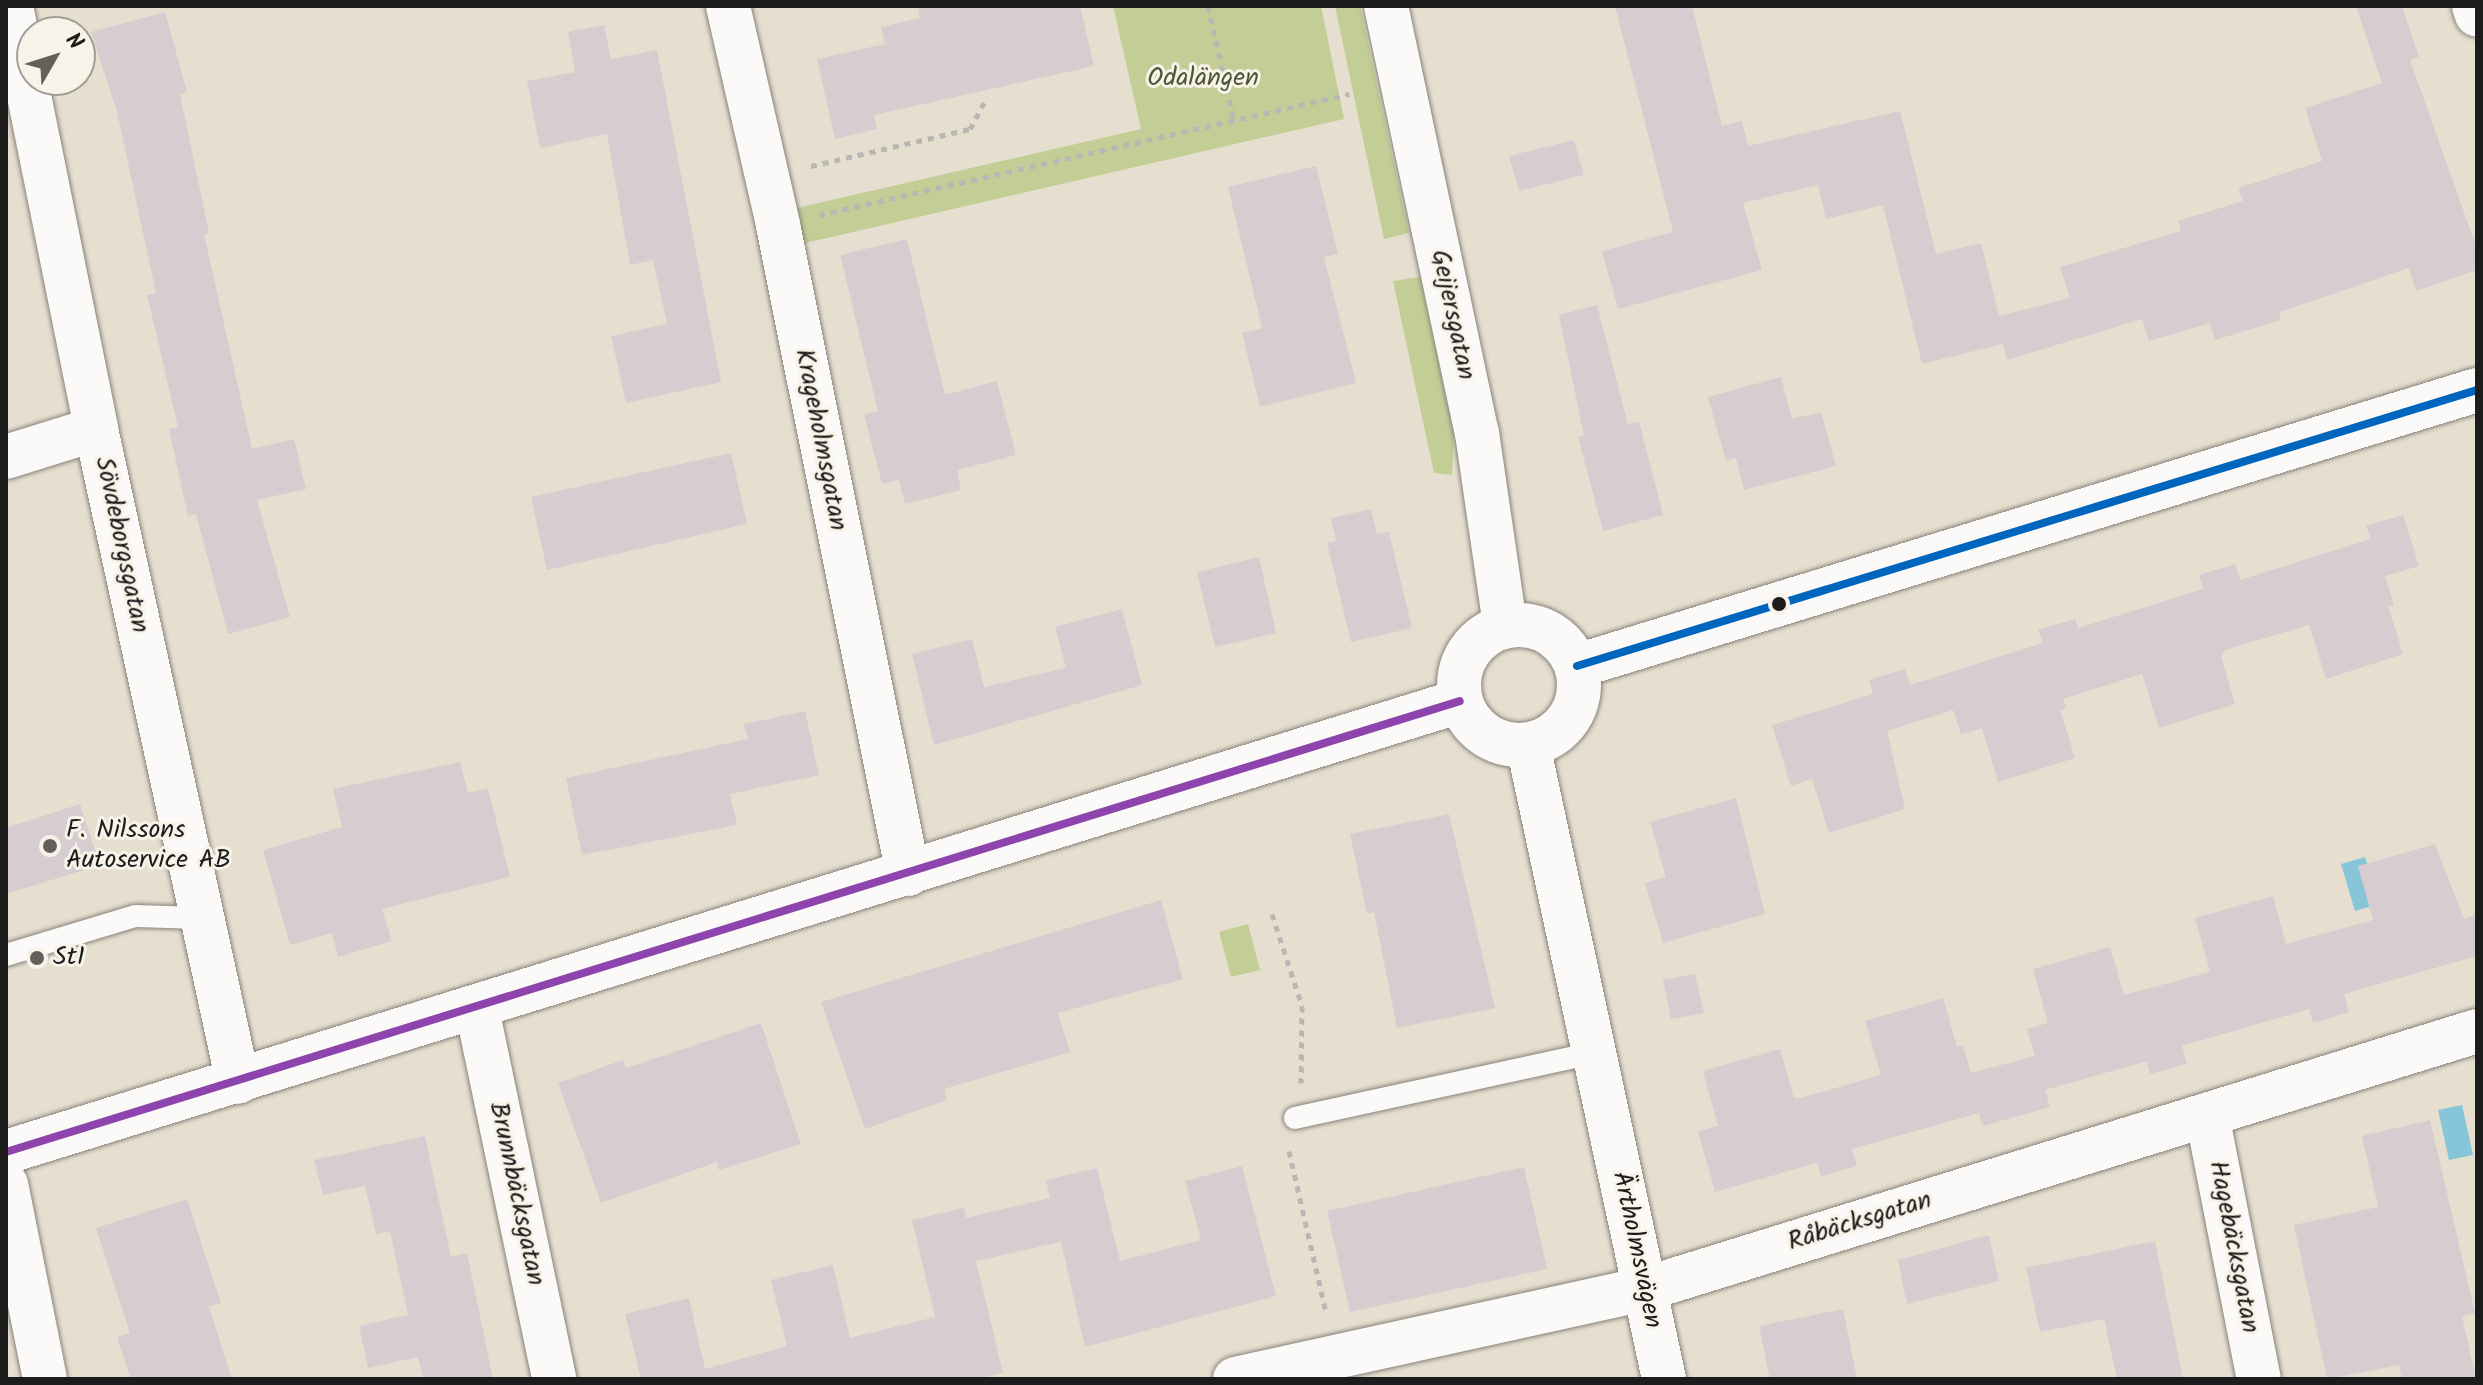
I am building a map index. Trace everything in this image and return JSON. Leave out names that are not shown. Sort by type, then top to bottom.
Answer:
[{"type":"street","name":"Sövdeborgsgatan","points":[[11,6],[96,429],[238,1082]]},
{"type":"street","name":"Krageholmsgatan","points":[[728,6],[778,225],[908,874]]},
{"type":"street","name":"Geijersgatan","points":[[1386,6],[1477,433],[1505,625]]},
{"type":"street","points":[[2474,6],[2477,15]]},
{"type":"street","points":[[1577,666],[2477,390]]},
{"type":"street","points":[[6,457],[96,429]]},
{"type":"street","points":[[1527,624],[1548,631],[1565,645],[1577,666],[1578,699],[1571,716],[1553,735],[1528,745],[1492,739],[1476,729],[1460,701],[1459,673],[1468,651],[1484,635],[1505,625],[1527,624]]},
{"type":"street","points":[[6,1152],[477,1009],[1460,701]]},
{"type":"street","name":"Ärtholmsvägen","points":[[1528,745],[1664,1379]]},
{"type":"street","name":"Brunnbäcksgatan","points":[[477,1009],[554,1379]]},
{"type":"street","name":"Råbäcksgatan","points":[[1235,1379],[1645,1289],[2477,1031]]},
{"type":"street","name":"Hagebäcksgatan","points":[[2207,1115],[2259,1379]]},
{"type":"street","points":[[6,1184],[45,1379]]},
{"type":"lane","points":[[6,955],[135,916],[201,918]]},
{"type":"lane","points":[[1295,1118],[1594,1053]]},
{"type":"path","points":[[1208,6],[1234,120]]},
{"type":"path","points":[[778,225],[1349,94]]},
{"type":"path","points":[[767,176],[970,129],[987,97]]},
{"type":"green space","name":"Odalängen","points":[[1113,6],[1321,6],[1344,119],[801,244],[792,209],[1141,129]]},
{"type":"green space","points":[[1335,6],[1360,6],[1409,233],[1384,239]]},
{"type":"green space","points":[[1420,277],[1454,434],[1452,475],[1434,473],[1393,281]]},
{"type":"green space","points":[[1248,924],[1260,970],[1231,977],[1219,932]]},
{"type":"water","points":[[2365,857],[2379,904],[2355,911],[2341,864]]},
{"type":"water","points":[[2462,1105],[2473,1155],[2449,1160],[2438,1110]]},
{"type":"building","points":[[918,6],[1080,6],[1094,66],[874,115],[877,129],[835,139],[817,59],[885,44],[881,27],[920,18]]},
{"type":"building","points":[[1615,6],[1692,6],[1722,126],[1742,121],[1748,146],[1900,111],[1936,254],[1981,243],[1999,316],[2070,298],[2060,267],[2181,231],[2178,221],[2243,201],[2238,188],[2322,161],[2305,108],[2382,83],[2356,6],[2402,6],[2419,57],[2410,60],[2477,249],[2477,270],[2416,291],[2409,268],[2279,312],[2281,320],[2215,340],[2210,323],[2149,341],[2142,319],[2007,360],[2003,344],[1922,364],[1883,205],[1826,219],[1818,185],[1743,203],[1762,270],[1618,309],[1602,251],[1673,232]]},
{"type":"building","points":[[165,12],[187,92],[180,94],[209,233],[204,234],[252,449],[294,439],[306,489],[257,500],[290,617],[228,634],[196,514],[188,516],[169,429],[178,427],[147,295],[156,293],[117,112],[96,47],[96,31]]},
{"type":"building","points":[[604,25],[611,59],[657,50],[721,382],[626,403],[611,336],[667,324],[653,260],[630,265],[607,134],[540,148],[527,81],[575,72],[568,32]]},
{"type":"building","points":[[1574,140],[1584,175],[1519,191],[1509,156]]},
{"type":"building","points":[[1316,166],[1338,254],[1324,257],[1356,383],[1260,407],[1242,333],[1262,328],[1228,187]]},
{"type":"building","points":[[907,239],[945,395],[997,381],[1016,455],[957,470],[961,490],[905,504],[899,480],[882,484],[864,415],[878,411],[840,255]]},
{"type":"building","points":[[1597,305],[1628,424],[1639,421],[1663,515],[1603,531],[1578,437],[1584,436],[1559,315]]},
{"type":"building","points":[[1781,377],[1792,419],[1821,412],[1836,466],[1744,490],[1736,458],[1726,461],[1708,397]]},
{"type":"building","points":[[731,453],[747,524],[547,570],[531,497]]},
{"type":"building","points":[[1371,509],[1377,534],[1389,532],[1412,628],[1351,642],[1327,543],[1336,541],[1331,518]]},
{"type":"building","points":[[2403,515],[2419,566],[2385,576],[2394,605],[2388,606],[2403,654],[2326,679],[2309,625],[2225,650],[2221,656],[2235,704],[2159,728],[2142,674],[2063,699],[2066,708],[2060,710],[2075,758],[1998,782],[1982,728],[1961,735],[1953,710],[1887,731],[1905,809],[1829,833],[1812,779],[1791,786],[1772,725],[1873,694],[1869,680],[1905,669],[1910,685],[2043,643],[2038,630],[2075,619],[2078,628],[2203,589],[2199,575],[2235,564],[2240,580],[2371,539],[2366,526]]},
{"type":"building","points":[[1259,557],[1276,633],[1215,647],[1197,572]]},
{"type":"building","points":[[1122,609],[1142,685],[934,745],[912,654],[972,639],[984,687],[1066,668],[1055,627]]},
{"type":"building","points":[[805,711],[819,775],[730,794],[737,825],[582,855],[566,778],[748,739],[744,724]]},
{"type":"building","points":[[460,762],[468,793],[488,788],[510,877],[382,909],[392,941],[338,957],[332,933],[290,945],[263,850],[342,827],[333,789]]},
{"type":"building","points":[[1736,798],[1765,914],[1663,943],[1645,883],[1666,877],[1650,822]]},
{"type":"building","name":"F. Nilssons Autoservice AB","points":[[80,804],[100,865],[6,894],[6,828]]},
{"type":"building","points":[[1449,814],[1495,1008],[1397,1028],[1374,912],[1367,914],[1350,834]]},
{"type":"building","points":[[2435,844],[2464,919],[2477,914],[2477,956],[2344,994],[2349,1012],[2313,1023],[2309,1009],[2182,1046],[2187,1064],[2150,1074],[2147,1061],[2045,1090],[2050,1107],[1983,1126],[1979,1113],[1852,1149],[1857,1166],[1821,1176],[1817,1163],[1715,1192],[1698,1131],[1718,1126],[1703,1071],[1780,1049],[1794,1098],[1881,1075],[1865,1021],[1943,998],[1957,1047],[1963,1045],[1971,1073],[2035,1056],[2027,1029],[2048,1023],[2033,969],[2110,947],[2124,995],[2210,972],[2195,918],[2273,896],[2286,944],[2373,920],[2358,866]]},
{"type":"building","points":[[1161,900],[1183,979],[1058,1013],[1070,1052],[944,1089],[947,1100],[865,1129],[821,1002]]},
{"type":"building","points":[[1695,974],[1704,1013],[1671,1019],[1663,980]]},
{"type":"building","points":[[761,1023],[801,1144],[719,1170],[717,1162],[601,1203],[558,1083],[623,1060],[626,1068]]},
{"type":"building","points":[[2430,1120],[2475,1313],[2462,1316],[2476,1379],[2402,1379],[2399,1365],[2327,1379],[2294,1225],[2378,1207],[2362,1136]]},
{"type":"building","points":[[425,1136],[451,1257],[467,1253],[493,1379],[423,1379],[418,1357],[368,1368],[359,1326],[408,1315],[390,1231],[376,1234],[365,1186],[323,1195],[314,1160]]},
{"type":"building","points":[[1242,1166],[1276,1296],[1085,1347],[1061,1242],[976,1261],[1003,1373],[977,1379],[641,1379],[625,1314],[689,1298],[705,1369],[787,1346],[771,1280],[833,1265],[850,1338],[935,1317],[912,1220],[964,1208],[966,1218],[1050,1198],[1046,1180],[1097,1168],[1120,1261],[1201,1240],[1185,1181]]},
{"type":"building","points":[[1524,1167],[1547,1269],[1350,1312],[1327,1211]]},
{"type":"building","points":[[187,1199],[221,1303],[209,1307],[232,1379],[131,1379],[117,1337],[130,1333],[96,1228]]},
{"type":"building","points":[[1989,1235],[1999,1281],[1907,1304],[1898,1260]]},
{"type":"building","points":[[2155,1241],[2183,1379],[2117,1379],[2104,1319],[2040,1332],[2026,1268]]},
{"type":"building","points":[[1843,1309],[1857,1379],[1770,1379],[1759,1326]]},
{"type":"transit line","points":[[1577,666],[2477,390]]},
{"type":"transit line","points":[[6,1152],[1460,701]]},
{"type":"place","name":"F. Nilssons Autoservice AB","points":[[50,846]]},
{"type":"place","name":"St1","points":[[37,958]]}]
